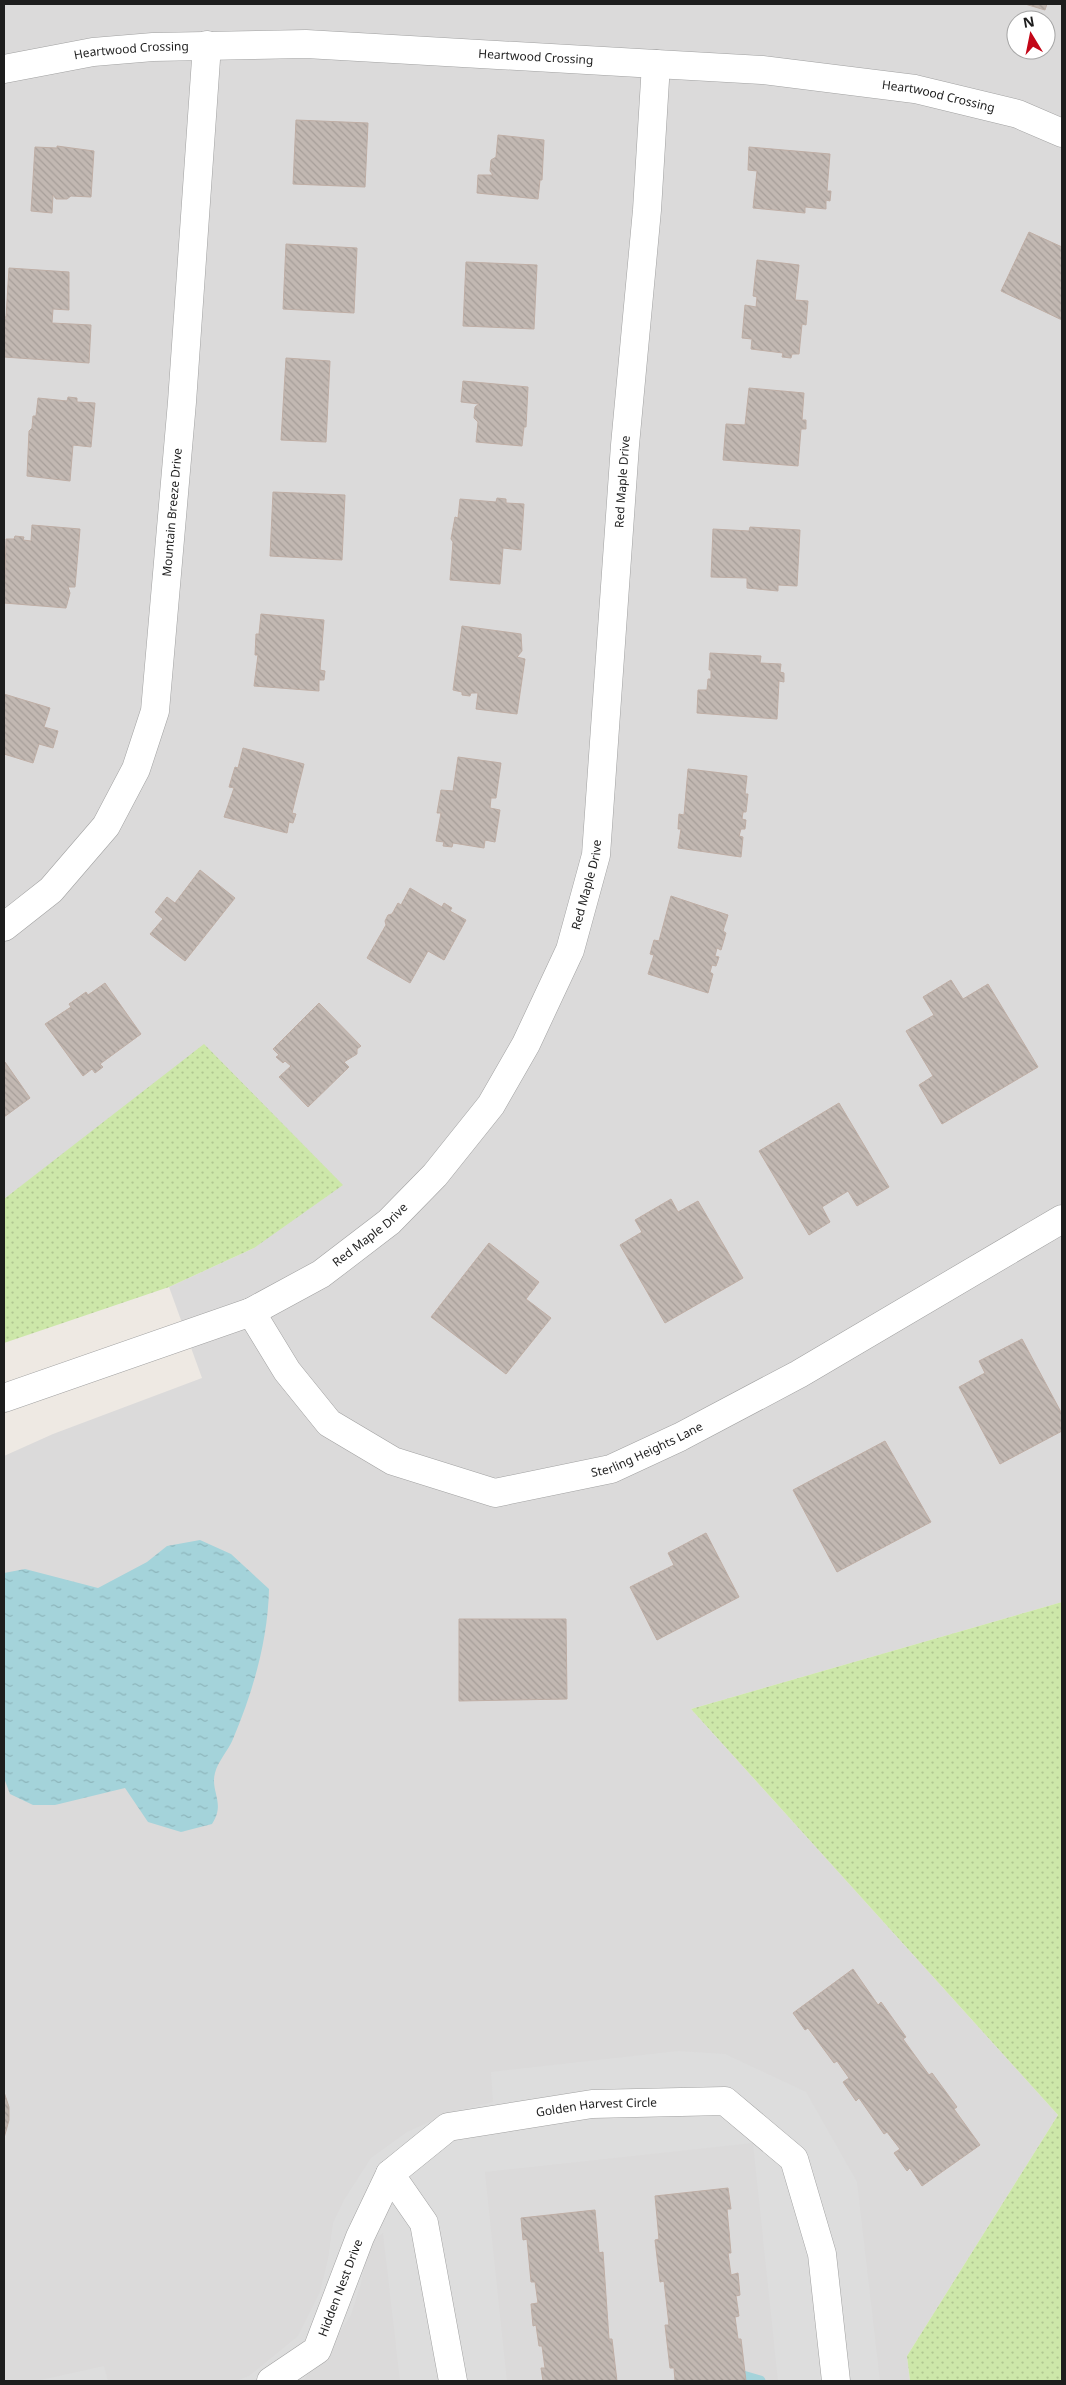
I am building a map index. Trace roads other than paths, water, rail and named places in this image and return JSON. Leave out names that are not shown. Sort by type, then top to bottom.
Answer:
[{"type":"street","name":"Heartwood Crossing","points":[[4,69],[93,52],[207,45],[306,44],[762,70],[915,89],[1018,114],[1062,133]]},
{"type":"street","name":"Mountain Breeze Drive","points":[[4,927],[51,890],[106,826],[136,769],[155,710],[182,402],[207,45]]},
{"type":"street","name":"Red Maple Drive","points":[[4,1398],[251,1312],[328,1268],[389,1222],[435,1175],[492,1105],[526,1044],[570,950],[596,855],[625,445],[647,210],[656,64]]},
{"type":"street","name":"Sterling Heights Lane","points":[[251,1312],[287,1370],[328,1423],[394,1460],[495,1493],[611,1469],[680,1437],[799,1374],[1062,1219]]},
{"type":"street","name":"Golden Harvest Circle","points":[[390,2174],[448,2127],[592,2104],[725,2101],[794,2159],[822,2254],[836,2381]]},
{"type":"street","name":"Hidden Nest Drive","points":[[271,2381],[316,2350],[360,2237],[390,2174]]},
{"type":"street","points":[[390,2174],[424,2223],[453,2381]]},
{"type":"water","points":[[200,1540],[231,1554],[269,1589],[266,1627],[253,1684],[233,1739],[218,1764],[215,1773],[214,1786],[218,1810],[212,1824],[181,1832],[148,1822],[125,1788],[55,1805],[33,1805],[10,1794],[4,1778],[4,1573],[25,1569],[98,1588],[147,1562],[167,1546]]},
{"type":"waterway","points":[[736,2374],[760,2381]]}]
